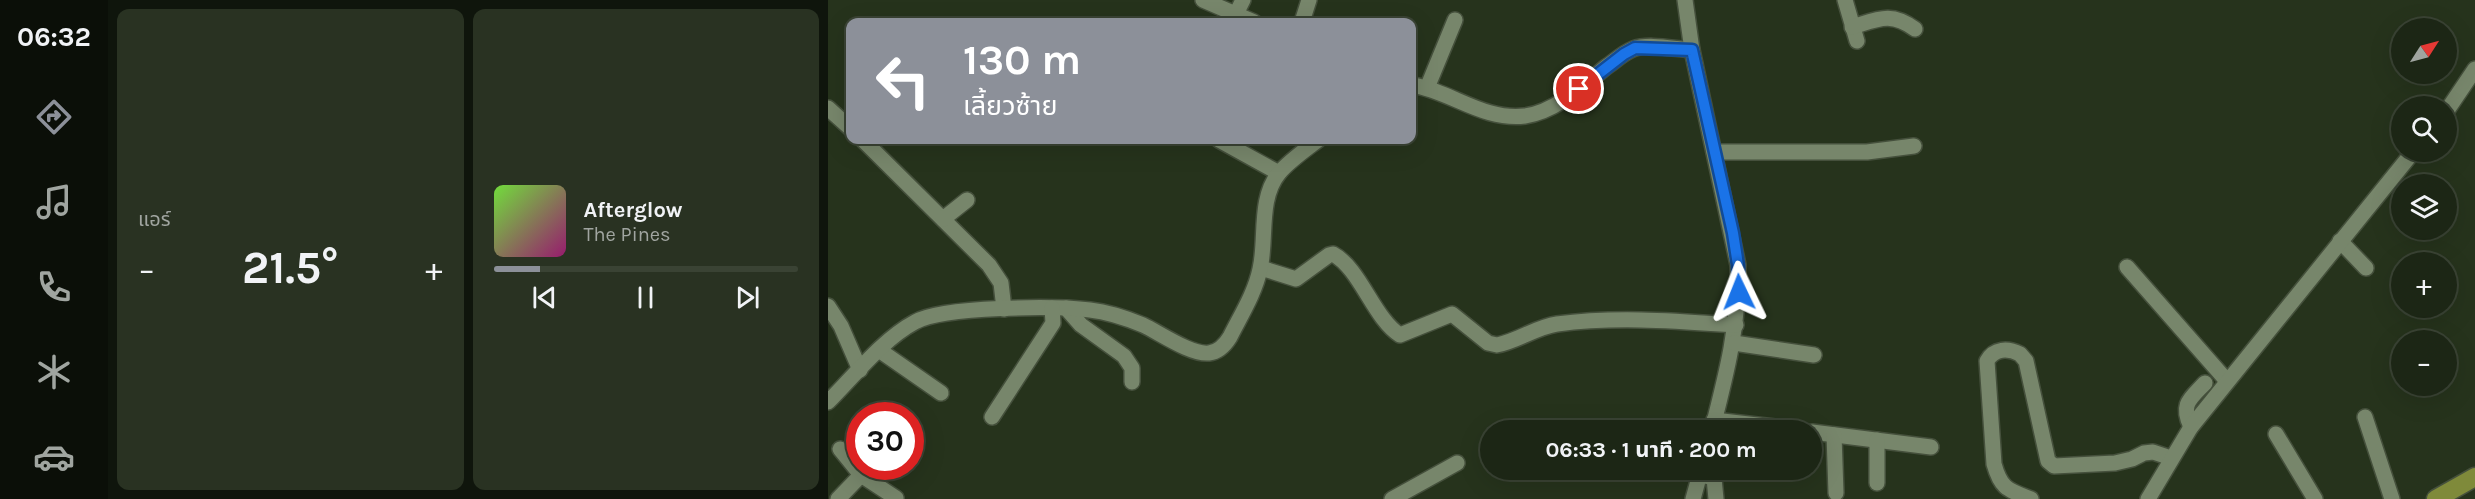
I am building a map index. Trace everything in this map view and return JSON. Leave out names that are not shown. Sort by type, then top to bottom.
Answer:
[{"type":"main road","points":[[2436,499],[2474,477]]},
{"type":"street","points":[[1203,0],[1239,7],[1250,18]]},
{"type":"street","points":[[1303,18],[1309,0]]},
{"type":"street","points":[[1685,0],[1692,50],[1738,265],[1734,343],[1714,420]]},
{"type":"street","points":[[1845,0],[1855,34],[1886,17],[1899,18],[1915,28]]},
{"type":"street","points":[[1427,88],[1455,20]]},
{"type":"street","points":[[1416,86],[1427,88],[1479,110],[1503,116],[1523,116],[1536,114],[1552,106],[1635,48],[1692,50]]},
{"type":"street","points":[[2457,96],[2475,69]]},
{"type":"street","points":[[828,108],[846,124]]},
{"type":"street","points":[[867,144],[944,219],[994,272],[1003,292],[1005,309]]},
{"type":"street","points":[[1226,144],[1279,173]]},
{"type":"street","points":[[828,402],[896,334],[916,321],[939,314],[1005,309],[1057,313],[1092,310],[1141,324],[1192,349],[1207,353],[1216,351],[1225,346],[1247,304],[1261,267],[1266,208],[1273,183],[1279,173],[1313,144]]},
{"type":"street","points":[[1714,152],[1867,152],[1914,146]]},
{"type":"street","points":[[2148,499],[2191,427],[2405,162]]},
{"type":"street","points":[[944,219],[967,200]]},
{"type":"street","points":[[2340,241],[2366,268]]},
{"type":"street","points":[[1261,267],[1296,279],[1333,254],[1344,263],[1387,322],[1400,335],[1452,314],[1488,343],[1497,345],[1556,324],[1629,320],[1736,325]]},
{"type":"street","points":[[2127,267],[2227,381]]},
{"type":"street","points":[[828,306],[841,326],[860,370]]},
{"type":"street","points":[[1057,313],[1081,325],[1124,356],[1132,368],[1132,382]]},
{"type":"street","points":[[992,417],[1057,313]]},
{"type":"street","points":[[1734,343],[1814,355]]},
{"type":"street","points":[[879,350],[941,393]]},
{"type":"street","points":[[2031,499],[2003,487],[1998,481],[1994,464],[1987,361],[1990,355],[2002,350],[2020,354],[2026,361],[2048,461],[2054,466],[2115,463],[2153,452],[2171,458]]},
{"type":"street","points":[[2191,427],[2186,415],[2186,407],[2189,399],[2205,382]]},
{"type":"street","points":[[2365,417],[2392,499]]},
{"type":"street","points":[[1822,433],[1931,447]]},
{"type":"street","points":[[2276,434],[2315,499]]},
{"type":"street","points":[[1834,435],[1836,493]]},
{"type":"street","points":[[1877,440],[1877,483]]},
{"type":"street","points":[[840,449],[846,456]]},
{"type":"street","points":[[1392,499],[1457,463]]},
{"type":"street","points":[[838,499],[856,480]]},
{"type":"street","points":[[869,480],[896,498]]},
{"type":"street","points":[[1693,499],[1698,480]]},
{"type":"street","points":[[1714,480],[1716,499]]},
{"type":"route","points":[[1579,89],[1635,48],[1692,50],[1733,233],[1739,292]]}]
